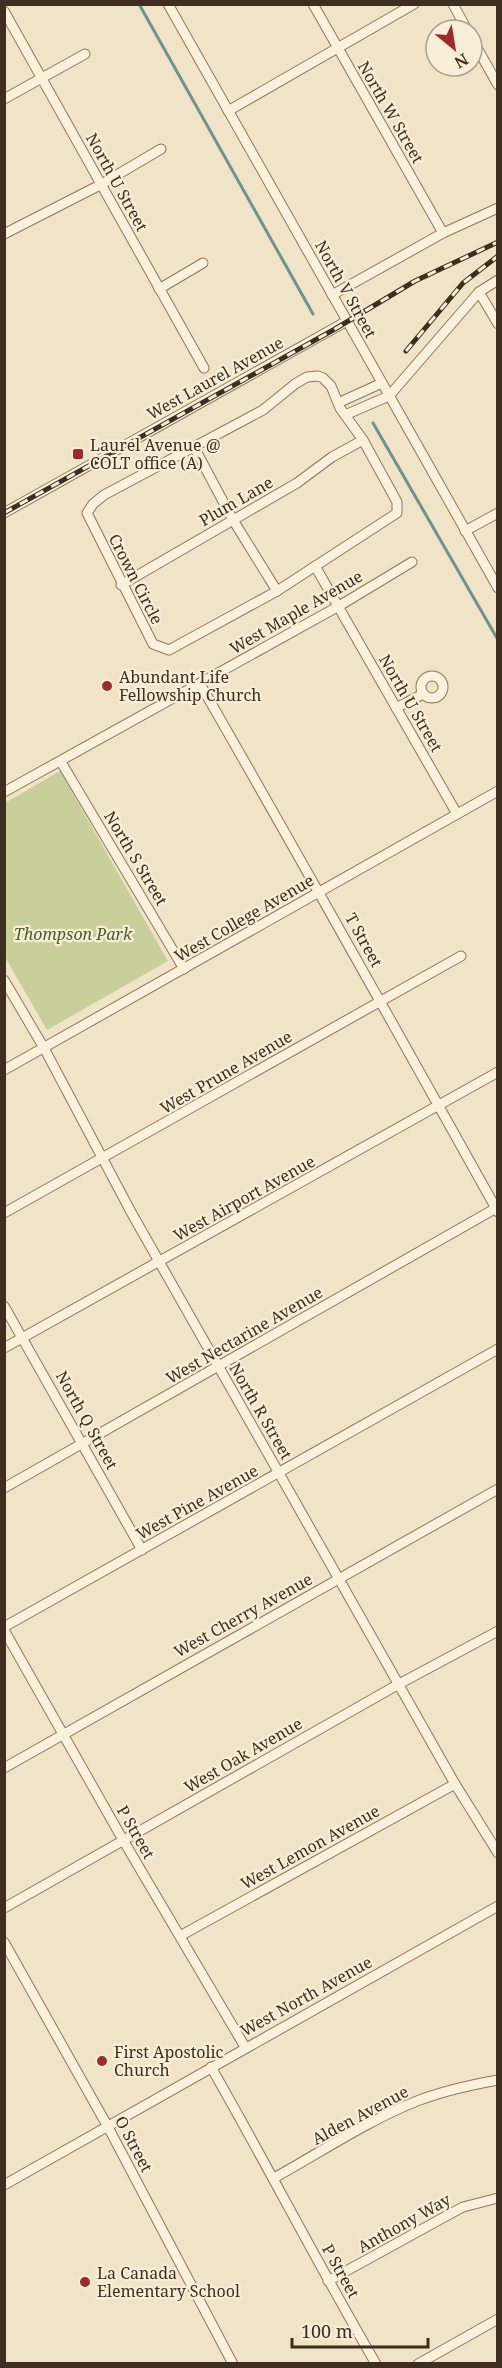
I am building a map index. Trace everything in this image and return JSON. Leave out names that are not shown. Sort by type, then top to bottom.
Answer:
[{"type":"street","name":"North V Street","points":[[168,4],[498,588]]},
{"type":"street","name":"North W Street","points":[[313,4],[444,234]]},
{"type":"street","points":[[228,111],[414,4]]},
{"type":"street","points":[[453,4],[461,18]]},
{"type":"street","name":"North U Street","points":[[4,11],[204,368]]},
{"type":"street","points":[[4,99],[86,54]]},
{"type":"street","points":[[484,60],[498,85]]},
{"type":"street","points":[[4,234],[100,185],[161,149]]},
{"type":"street","points":[[332,295],[444,234],[498,208]]},
{"type":"street","points":[[159,289],[203,263]]},
{"type":"street","points":[[345,415],[389,396],[432,343],[479,292],[498,280]]},
{"type":"street","points":[[479,292],[498,324]]},
{"type":"street","name":"West Laurel Avenue","points":[[4,513],[347,321]]},
{"type":"street","name":"Crown Circle","points":[[312,376],[323,378],[331,386],[338,403],[363,440],[397,502],[397,513],[379,522],[277,591],[169,650],[153,644],[87,513],[93,504],[104,495],[262,410],[295,384],[312,376]]},
{"type":"street","points":[[338,403],[382,383]]},
{"type":"street","name":"Plum Lane","points":[[122,585],[297,483],[332,457],[363,440]]},
{"type":"street","points":[[194,447],[233,520],[277,591]]},
{"type":"street","points":[[465,531],[498,513]]},
{"type":"street","name":"West Maple Avenue","points":[[4,792],[339,606],[412,562]]},
{"type":"street","name":"North U Street","points":[[315,566],[457,814]]},
{"type":"street","name":"T Street","points":[[200,684],[320,892],[437,1106],[497,1209]]},
{"type":"street","points":[[396,708],[423,694]]},
{"type":"street","name":"North S Street","points":[[61,762],[184,969]]},
{"type":"street","name":"West College Avenue","points":[[4,1070],[498,791]]},
{"type":"street","name":"West Prune Avenue","points":[[4,1214],[461,956]]},
{"type":"street","name":"North R Street","points":[[4,980],[44,1048],[102,1160],[279,1473],[455,1784],[498,1853]]},
{"type":"street","name":"West Airport Avenue","points":[[4,1348],[498,1072]]},
{"type":"street","name":"West Nectarine Avenue","points":[[4,1488],[497,1209]]},
{"type":"street","name":"North Q Street","points":[[4,1306],[142,1550]]},
{"type":"street","name":"West Pine Avenue","points":[[4,1629],[498,1349]]},
{"type":"street","name":"West Cherry Avenue","points":[[4,1768],[498,1489]]},
{"type":"street","name":"P Street","points":[[4,1629],[123,1840],[245,2047]]},
{"type":"street","name":"West Oak Avenue","points":[[4,1908],[399,1684],[498,1631]]},
{"type":"street","name":"West Lemon Avenue","points":[[180,1936],[455,1784]]},
{"type":"street","name":"West North Avenue","points":[[4,2185],[498,1906]]},
{"type":"street","name":"O Street","points":[[4,1942],[108,2127],[233,2364]]},
{"type":"street","name":"P Street","points":[[211,2067],[274,2178],[328,2282],[376,2364]]},
{"type":"street","name":"Alden Avenue","points":[[274,2178],[389,2114],[418,2101],[451,2090],[498,2080]]},
{"type":"street","name":"Anthony Way","points":[[328,2282],[463,2207],[498,2198]]},
{"type":"street","points":[[418,2364],[498,2319]]},
{"type":"green space","name":"Thompson Park","points":[[60,771],[168,961],[47,1030],[5,957],[5,803]]},
{"type":"waterway","points":[[139,4],[313,314]]},
{"type":"waterway","points":[[373,423],[498,640]]},
{"type":"railway","points":[[4,513],[335,329],[415,281],[498,242]]},
{"type":"railway","points":[[406,351],[463,283],[498,256]]},
{"type":"place","name":"Laurel Avenue @ COLT office (A)","points":[[78,454]]},
{"type":"place","name":"Abundant Life Fellowship Church","points":[[107,686]]},
{"type":"place","name":"First Apostolic Church","points":[[102,2061]]},
{"type":"place","name":"La Canada Elementary School","points":[[85,2282]]}]
